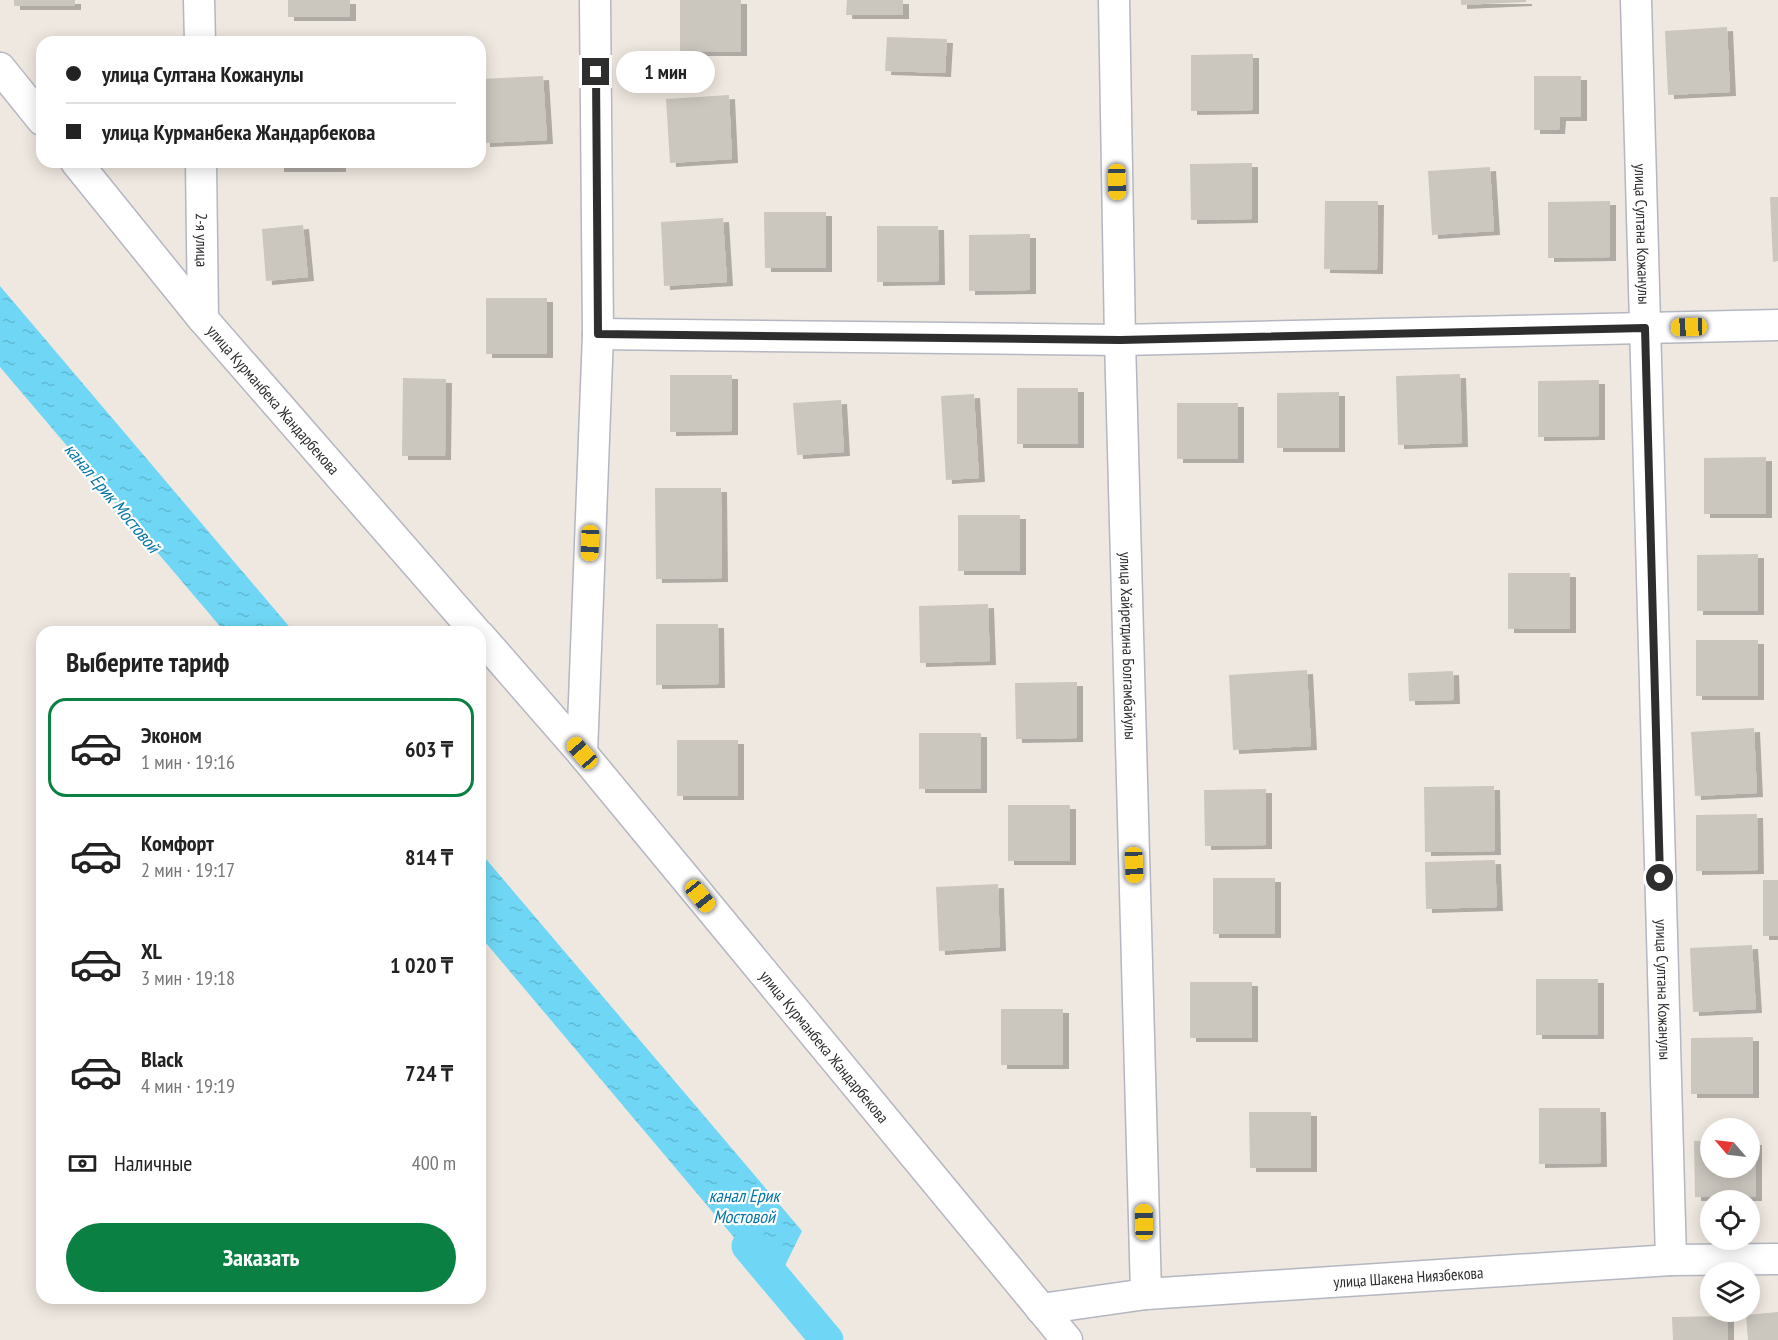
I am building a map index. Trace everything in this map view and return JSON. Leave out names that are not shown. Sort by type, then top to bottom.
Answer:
[{"type":"street","points":[[199,0],[200,36]]},
{"type":"street","points":[[582,753],[598,334],[595,0]]},
{"type":"street","name":"улица Хайретдина Болгамбайулы","points":[[1114,0],[1120,340],[1146,1294]]},
{"type":"street","name":"улица Султана Кожанулы","points":[[1636,0],[1671,1260]]},
{"type":"street","points":[[0,68],[36,113]]},
{"type":"street","name":"улица Курманбека Жандарбекова","points":[[81,168],[203,319],[471,626]]},
{"type":"street","name":"2-я улица","points":[[201,168],[203,319]]},
{"type":"street","points":[[598,334],[1120,340],[1778,325]]},
{"type":"street","name":"улица Курманбека Жандарбекова","points":[[486,643],[582,753],[1067,1340]]},
{"type":"street","name":"улица Шакена Ниязбекова","points":[[1041,1309],[1146,1294],[1671,1260],[1778,1259]]},
{"type":"water","name":"канал Ерик Мостовой","points":[[0,286],[289,626],[220,626],[0,367]]},
{"type":"water","name":"канал Ерик Мостовой","points":[[486,859],[802,1231],[775,1286],[486,943]]},
{"type":"building","points":[[14,0],[75,0],[75,6],[14,6]]},
{"type":"building","points":[[288,0],[350,0],[350,17],[288,17]]},
{"type":"building","points":[[680,0],[741,0],[741,52],[680,52]]},
{"type":"building","points":[[847,0],[903,0],[903,15],[846,15]]},
{"type":"building","points":[[1461,0],[1526,0],[1526,2],[1461,5]]},
{"type":"building","points":[[1727,27],[1730,92],[1668,95],[1665,31]]},
{"type":"building","points":[[887,37],[947,39],[945,73],[885,71]]},
{"type":"building","points":[[1253,54],[1253,110],[1191,111],[1191,55]]},
{"type":"building","points":[[543,76],[547,140],[486,143],[486,79]]},
{"type":"building","points":[[1534,76],[1581,76],[1581,117],[1560,117],[1559,130],[1534,130]]},
{"type":"building","points":[[729,95],[732,159],[670,163],[666,99]]},
{"type":"building","points":[[1252,163],[1252,219],[1191,220],[1190,164]]},
{"type":"building","points":[[1490,167],[1494,231],[1432,235],[1428,171]]},
{"type":"building","points":[[1770,197],[1778,197],[1778,261],[1773,262]]},
{"type":"building","points":[[1325,201],[1378,201],[1377,270],[1324,269]]},
{"type":"building","points":[[1610,201],[1610,257],[1548,258],[1548,202]]},
{"type":"building","points":[[764,212],[826,212],[826,268],[765,268]]},
{"type":"building","points":[[723,218],[727,282],[664,286],[661,222]]},
{"type":"building","points":[[303,225],[308,277],[266,281],[262,229]]},
{"type":"building","points":[[877,226],[938,226],[939,281],[877,282]]},
{"type":"building","points":[[1030,234],[1030,290],[969,291],[969,235]]},
{"type":"building","points":[[486,298],[547,298],[547,354],[486,354]]},
{"type":"building","points":[[1460,374],[1462,443],[1398,445],[1396,376]]},
{"type":"building","points":[[670,375],[732,375],[732,431],[670,432]]},
{"type":"building","points":[[403,378],[446,379],[445,456],[402,456]]},
{"type":"building","points":[[1599,380],[1599,436],[1538,437],[1538,381]]},
{"type":"building","points":[[1017,388],[1078,388],[1078,444],[1017,444]]},
{"type":"building","points":[[1339,392],[1339,448],[1277,448],[1277,393]]},
{"type":"building","points":[[974,394],[979,478],[946,480],[941,396]]},
{"type":"building","points":[[841,400],[844,452],[797,455],[793,403]]},
{"type":"building","points":[[1177,403],[1238,403],[1238,459],[1177,459]]},
{"type":"building","points":[[1766,457],[1766,514],[1704,514],[1704,458]]},
{"type":"building","points":[[655,488],[721,488],[722,578],[656,579]]},
{"type":"building","points":[[958,515],[1020,515],[1020,571],[958,571]]},
{"type":"building","points":[[1758,554],[1758,611],[1697,611],[1697,555]]},
{"type":"building","points":[[1508,573],[1570,573],[1570,629],[1508,629]]},
{"type":"building","points":[[988,604],[990,661],[920,663],[919,606]]},
{"type":"building","points":[[656,624],[718,624],[719,684],[656,685]]},
{"type":"building","points":[[1696,640],[1758,640],[1758,696],[1696,696]]},
{"type":"building","points":[[1307,670],[1311,746],[1233,750],[1229,675]]},
{"type":"building","points":[[1453,671],[1454,700],[1409,701],[1408,673]]},
{"type":"building","points":[[1077,682],[1077,738],[1016,739],[1015,683]]},
{"type":"building","points":[[1754,728],[1757,793],[1695,796],[1691,732]]},
{"type":"building","points":[[919,733],[981,733],[981,789],[919,789]]},
{"type":"building","points":[[677,740],[738,740],[738,796],[677,796]]},
{"type":"building","points":[[1494,786],[1495,851],[1425,852],[1424,787]]},
{"type":"building","points":[[1266,789],[1266,845],[1205,846],[1204,790]]},
{"type":"building","points":[[1008,805],[1070,805],[1070,861],[1008,861]]},
{"type":"building","points":[[1757,814],[1758,870],[1696,871],[1696,815]]},
{"type":"building","points":[[1495,860],[1497,907],[1426,909],[1425,862]]},
{"type":"building","points":[[1213,878],[1275,878],[1275,934],[1213,934]]},
{"type":"building","points":[[1763,880],[1778,880],[1778,936],[1763,936]]},
{"type":"building","points":[[998,884],[1000,947],[939,951],[936,887]]},
{"type":"building","points":[[1752,945],[1756,1009],[1693,1012],[1690,948]]},
{"type":"building","points":[[1536,979],[1598,979],[1598,1035],[1536,1035]]},
{"type":"building","points":[[1190,982],[1252,982],[1252,1038],[1190,1038]]},
{"type":"building","points":[[1001,1009],[1063,1009],[1063,1065],[1001,1065]]},
{"type":"building","points":[[1753,1037],[1753,1094],[1691,1094],[1691,1038]]},
{"type":"building","points":[[1539,1108],[1600,1108],[1601,1163],[1539,1164]]},
{"type":"building","points":[[1249,1112],[1311,1112],[1311,1168],[1250,1168]]},
{"type":"building","points":[[1694,1141],[1700,1141],[1700,1178],[1756,1178],[1756,1190],[1700,1190],[1700,1197],[1695,1197]]},
{"type":"building","points":[[1778,1312],[1778,1340],[1748,1340],[1747,1322],[1760,1322],[1760,1314]]},
{"type":"building","points":[[1700,1316],[1700,1322],[1728,1322],[1728,1340],[1673,1340],[1672,1317]]},
{"type":"waterway","name":"канал Ерик Мостовой","points":[[748,1246],[827,1340]]},
{"type":"route","points":[[596,72],[598,334],[1120,340],[1645,328],[1660,878]]}]
